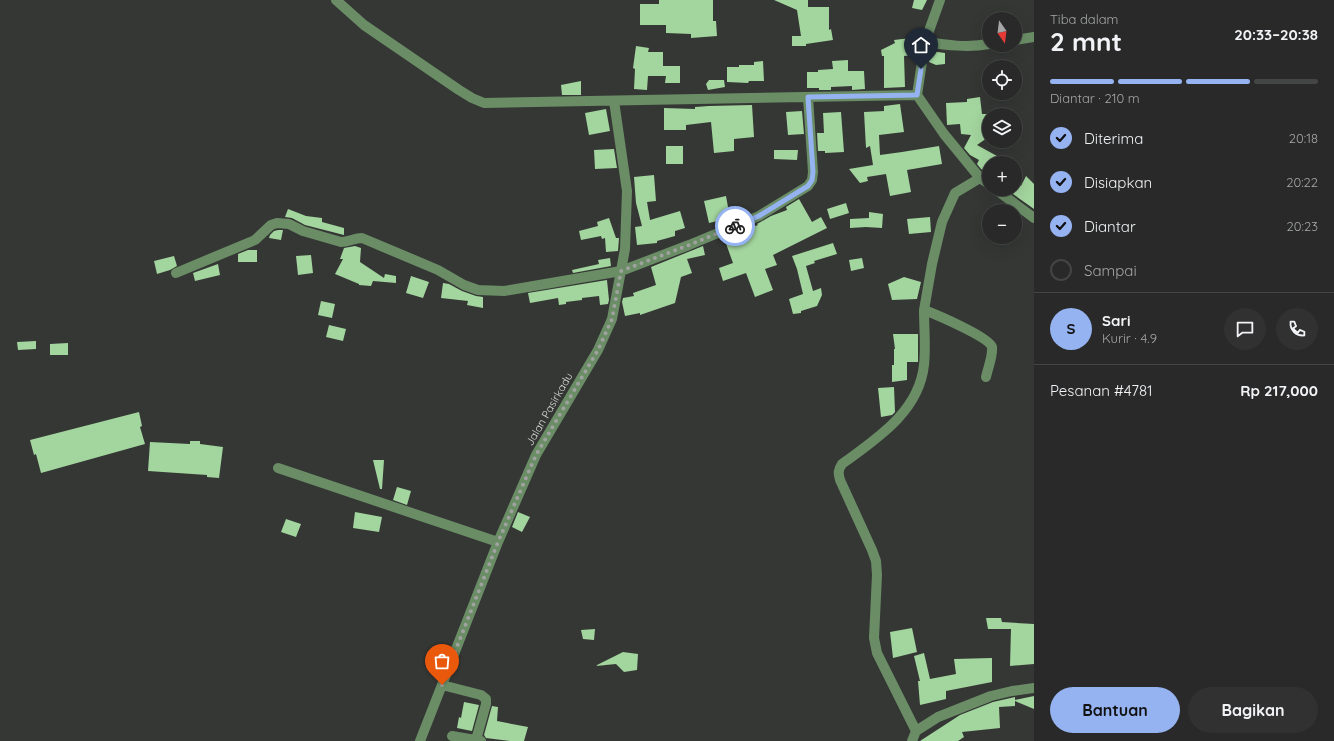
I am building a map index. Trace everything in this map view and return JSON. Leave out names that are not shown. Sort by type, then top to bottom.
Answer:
[{"type":"street","points":[[336,0],[364,25],[472,98],[484,102],[501,103],[917,95]]},
{"type":"street","points":[[916,731],[877,653],[874,638],[877,575],[876,561],[838,474],[842,464],[891,427],[912,399],[919,386],[924,366],[924,310],[932,264],[942,222],[955,193],[980,178],[944,134],[917,95],[925,42],[940,0]]},
{"type":"street","points":[[1022,39],[1034,37]]},
{"type":"street","points":[[925,42],[953,46],[982,46]]},
{"type":"street","points":[[176,273],[255,240],[271,225],[281,223],[341,242],[362,238],[438,270],[464,285],[478,290],[504,291],[621,271],[759,216],[808,186],[812,180],[813,172],[808,97]]},
{"type":"street","name":"Jalan Pasirkadu","points":[[420,741],[498,542],[536,455],[598,350],[612,319],[625,249],[627,191],[614,101]]},
{"type":"street","points":[[1004,196],[1034,218]]},
{"type":"street","points":[[924,310],[954,322],[988,341],[992,347],[986,377]]},
{"type":"street","points":[[278,468],[498,542]]},
{"type":"street","points":[[442,685],[481,695],[485,698],[486,704],[478,741],[452,736]]},
{"type":"street","points":[[912,741],[916,731],[938,717],[991,696],[1034,688]]},
{"type":"building","points":[[659,0],[713,0],[713,21],[716,21],[717,36],[691,38],[691,34],[666,33],[666,25],[640,25],[640,4],[659,4]]},
{"type":"building","points":[[774,0],[808,0],[808,7],[829,7],[829,30],[831,29],[833,40],[806,44],[806,46],[792,46],[792,36],[801,36],[797,10]]},
{"type":"building","points":[[914,0],[927,0],[922,10],[912,8]]},
{"type":"building","points":[[911,38],[912,55],[904,56],[905,87],[884,88],[884,56],[882,56],[881,50],[895,43],[894,40]]},
{"type":"building","points":[[636,46],[649,48],[648,52],[663,52],[663,66],[680,66],[680,83],[665,83],[666,76],[648,76],[647,90],[634,89],[635,69],[633,68]]},
{"type":"building","points":[[930,51],[945,53],[945,64],[936,65],[929,62]]},
{"type":"building","points":[[848,60],[848,71],[864,71],[865,89],[852,90],[852,86],[831,87],[831,90],[807,88],[807,72],[818,72],[818,70],[833,69],[832,61]]},
{"type":"building","points":[[763,61],[764,81],[749,81],[748,83],[727,82],[727,67],[754,65],[754,62]]},
{"type":"building","points":[[709,80],[724,80],[725,87],[708,90],[706,84]]},
{"type":"building","points":[[581,81],[581,95],[562,95],[561,85]]},
{"type":"building","points":[[980,97],[982,114],[982,142],[977,145],[997,156],[982,156],[982,170],[977,164],[979,160],[970,155],[964,148],[971,135],[961,134],[960,124],[947,125],[946,103],[967,102],[967,99]]},
{"type":"building","points":[[900,104],[904,132],[879,135],[880,155],[939,146],[942,164],[907,170],[911,192],[890,196],[886,174],[867,177],[868,181],[860,183],[849,169],[873,165],[870,146],[866,148],[864,112],[884,111],[884,106]]},
{"type":"building","points":[[752,105],[754,137],[734,139],[734,151],[714,153],[711,122],[686,125],[686,130],[664,130],[664,108],[695,109],[695,107],[709,106]]},
{"type":"building","points":[[606,109],[610,131],[589,135],[585,113]]},
{"type":"building","points":[[802,111],[804,134],[788,135],[786,112]]},
{"type":"building","points":[[841,112],[844,152],[825,153],[825,151],[818,151],[817,133],[824,133],[823,113]]},
{"type":"building","points":[[666,146],[683,146],[683,164],[666,164]]},
{"type":"building","points":[[614,149],[617,168],[595,169],[594,150]]},
{"type":"building","points":[[774,150],[798,150],[797,160],[774,159]]},
{"type":"building","points":[[654,175],[656,201],[647,202],[650,220],[680,211],[685,228],[675,231],[675,236],[657,241],[657,243],[637,245],[635,227],[642,226],[636,203],[634,177]]},
{"type":"building","points":[[1026,176],[1034,184],[1034,209],[1016,196],[1022,196],[1022,184]]},
{"type":"building","points":[[726,196],[730,218],[709,223],[704,201]]},
{"type":"building","points":[[799,199],[812,222],[821,217],[827,228],[773,255],[777,265],[765,269],[773,290],[755,297],[746,273],[723,281],[719,268],[733,263],[724,238],[732,234],[742,234],[741,231],[758,225],[757,224],[771,216],[787,210],[786,207]]},
{"type":"building","points":[[846,203],[849,213],[830,219],[827,209]]},
{"type":"building","points":[[288,209],[306,216],[322,218],[322,222],[344,228],[344,235],[305,225],[292,218],[285,217]]},
{"type":"building","points":[[869,212],[883,214],[882,228],[850,228],[850,219],[869,218]]},
{"type":"building","points":[[930,217],[931,232],[909,234],[907,219]]},
{"type":"building","points":[[609,218],[616,238],[619,238],[618,251],[606,252],[605,238],[602,239],[601,236],[581,240],[579,231],[598,226],[597,222]]},
{"type":"building","points":[[283,230],[281,240],[269,238],[274,231]]},
{"type":"building","points":[[833,243],[837,254],[814,261],[815,263],[806,266],[813,291],[821,288],[822,295],[817,306],[801,311],[801,313],[793,314],[789,299],[803,294],[792,256]]},
{"type":"building","points":[[355,246],[361,248],[360,262],[384,278],[385,274],[396,276],[396,283],[373,281],[371,286],[359,285],[335,274],[343,259],[340,259],[344,248]]},
{"type":"building","points":[[703,246],[705,255],[687,259],[692,273],[681,277],[675,303],[640,315],[640,313],[625,316],[622,302],[623,298],[634,296],[633,293],[656,285],[651,267]]},
{"type":"building","points":[[248,250],[257,250],[257,262],[238,262],[238,254]]},
{"type":"building","points":[[311,255],[313,273],[298,275],[296,256]]},
{"type":"building","points":[[174,256],[177,266],[157,274],[154,261]]},
{"type":"building","points":[[610,258],[611,266],[573,273],[572,270],[599,264],[598,260]]},
{"type":"building","points":[[862,258],[864,268],[851,271],[849,260]]},
{"type":"building","points":[[218,264],[220,275],[195,281],[193,273]]},
{"type":"building","points":[[411,276],[429,282],[423,298],[406,293]]},
{"type":"building","points":[[904,277],[921,282],[917,299],[892,300],[888,284]]},
{"type":"building","points":[[607,280],[608,304],[600,305],[599,296],[582,298],[582,300],[566,302],[566,304],[559,305],[558,298],[530,303],[528,293]]},
{"type":"building","points":[[443,283],[449,284],[476,296],[483,297],[483,308],[467,305],[468,301],[441,298]]},
{"type":"building","points":[[321,301],[335,304],[332,318],[318,315]]},
{"type":"building","points":[[329,325],[346,329],[343,341],[326,337]]},
{"type":"building","points":[[893,334],[918,334],[918,362],[907,362],[907,380],[892,382],[892,365],[894,365],[895,349]]},
{"type":"building","points":[[36,341],[36,349],[18,350],[17,342]]},
{"type":"building","points":[[68,343],[68,355],[50,355],[50,344]]},
{"type":"building","points":[[894,387],[895,412],[892,415],[881,417],[878,388]]},
{"type":"building","points":[[139,412],[142,426],[140,427],[145,444],[41,473],[36,454],[34,455],[30,440]]},
{"type":"building","points":[[190,441],[200,441],[200,444],[223,447],[219,478],[207,477],[207,475],[148,471],[150,442],[190,444]]},
{"type":"building","points":[[373,460],[384,460],[382,489],[380,489]]},
{"type":"building","points":[[397,487],[411,491],[407,505],[393,500]]},
{"type":"building","points":[[355,512],[382,517],[379,532],[353,528]]},
{"type":"building","points":[[518,512],[530,517],[522,532],[512,527]]},
{"type":"building","points":[[286,519],[301,524],[296,537],[281,532]]},
{"type":"building","points":[[986,618],[1001,618],[1002,622],[1034,624],[1034,664],[1010,666],[1011,629],[988,629]]},
{"type":"building","points":[[912,628],[917,652],[893,658],[890,632]]},
{"type":"building","points":[[595,629],[594,640],[583,639],[581,630]]},
{"type":"building","points":[[623,652],[638,654],[637,670],[624,672],[616,664],[595,666]]},
{"type":"building","points":[[924,653],[930,679],[956,674],[954,659],[992,658],[992,682],[946,691],[946,699],[920,705],[918,681],[920,681],[914,656]]},
{"type":"building","points":[[1034,696],[1034,709],[1015,701],[1015,706],[999,707],[1000,728],[962,732],[964,737],[958,741],[920,741],[960,715],[993,702],[1015,697],[1015,700]]},
{"type":"building","points":[[464,702],[479,705],[472,731],[457,728],[459,717],[461,718]]},
{"type":"building","points":[[492,706],[498,707],[497,721],[528,727],[524,741],[486,738],[484,735]]},
{"type":"way so far","points":[[442,685],[498,542],[536,455],[598,350],[612,319],[621,271],[735,226]]},
{"type":"route","points":[[735,226],[759,216],[811,183],[813,172],[808,97],[917,95],[921,69]]}]
